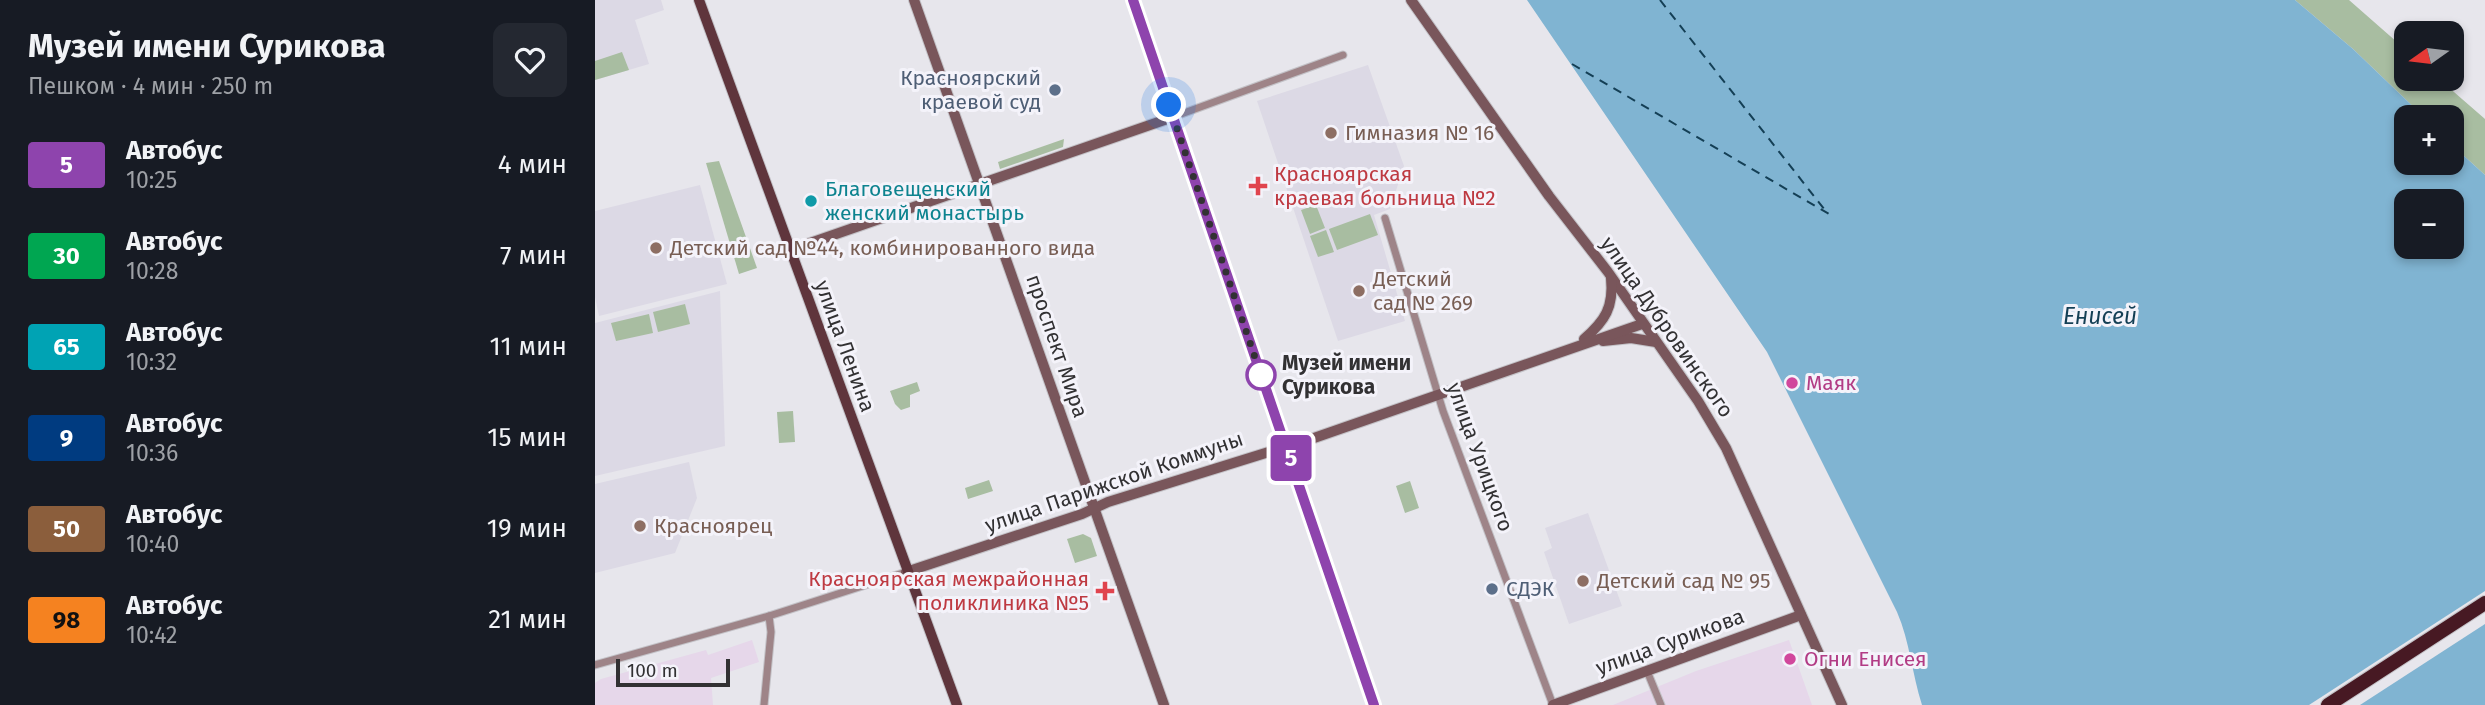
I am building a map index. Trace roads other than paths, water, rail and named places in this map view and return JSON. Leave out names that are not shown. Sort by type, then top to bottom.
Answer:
[{"type":"highway","points":[[2328,705],[2485,603]]},
{"type":"highway","points":[[2341,705],[2485,611]]},
{"type":"main road","name":"проспект Мира","points":[[914,0],[1164,705]]},
{"type":"main road","points":[[1133,0],[1374,705]]},
{"type":"main road","name":"улица Дубровинского","points":[[1411,0],[1549,197],[1611,275],[1720,436],[1842,705]]},
{"type":"main road","name":"улица Ленина","points":[[702,3],[906,572],[957,705]]},
{"type":"main road","points":[[790,250],[1173,117]]},
{"type":"main road","points":[[1579,344],[1603,323],[1612,292],[1611,275]]},
{"type":"main road","name":"улица Парижской Коммуны","points":[[906,572],[1642,324]]},
{"type":"main road","points":[[1579,344],[1631,338],[1656,342]]},
{"type":"main road","name":"улица Сурикова","points":[[1553,705],[1801,615]]},
{"type":"street","points":[[1173,117],[1343,55]]},
{"type":"street","name":"улица Урицкого","points":[[1385,218],[1437,394],[1553,705]]},
{"type":"street","name":"улица Парижской Коммуны","points":[[595,665],[769,616],[906,572]]},
{"type":"street","points":[[764,705],[771,632],[769,616]]},
{"type":"street","points":[[1647,671],[1661,705]]},
{"type":"water","name":"Енисей","points":[[1527,0],[2295,0],[2353,49],[2411,105],[2394,105],[2394,175],[2464,175],[2464,156],[2485,175],[2485,705],[1922,705],[1897,612],[1767,352]]},
{"type":"place","name":"Красноярский краевой суд","points":[[1055,90]]},
{"type":"place","name":"Гимназия № 16","points":[[1331,133]]},
{"type":"place","name":"Красноярская краевая больница №2","points":[[1258,186]]},
{"type":"place","name":"Благовещенский женский монастырь","points":[[811,201]]},
{"type":"place","name":"Детский сад №44, комбинированного вида","points":[[656,248]]},
{"type":"place","name":"Детский сад № 269","points":[[1359,291]]},
{"type":"place","name":"Музей имени Сурикова","points":[[1261,375]]},
{"type":"place","name":"Маяк","points":[[1792,383]]},
{"type":"place","name":"Красноярец","points":[[640,526]]},
{"type":"place","name":"Детский сад № 95","points":[[1583,581]]},
{"type":"place","name":"СДЭК","points":[[1492,589]]},
{"type":"place","name":"Красноярская межрайонная поликлиника №5","points":[[1105,591]]},
{"type":"place","name":"Огни Енисея","points":[[1790,659]]}]
